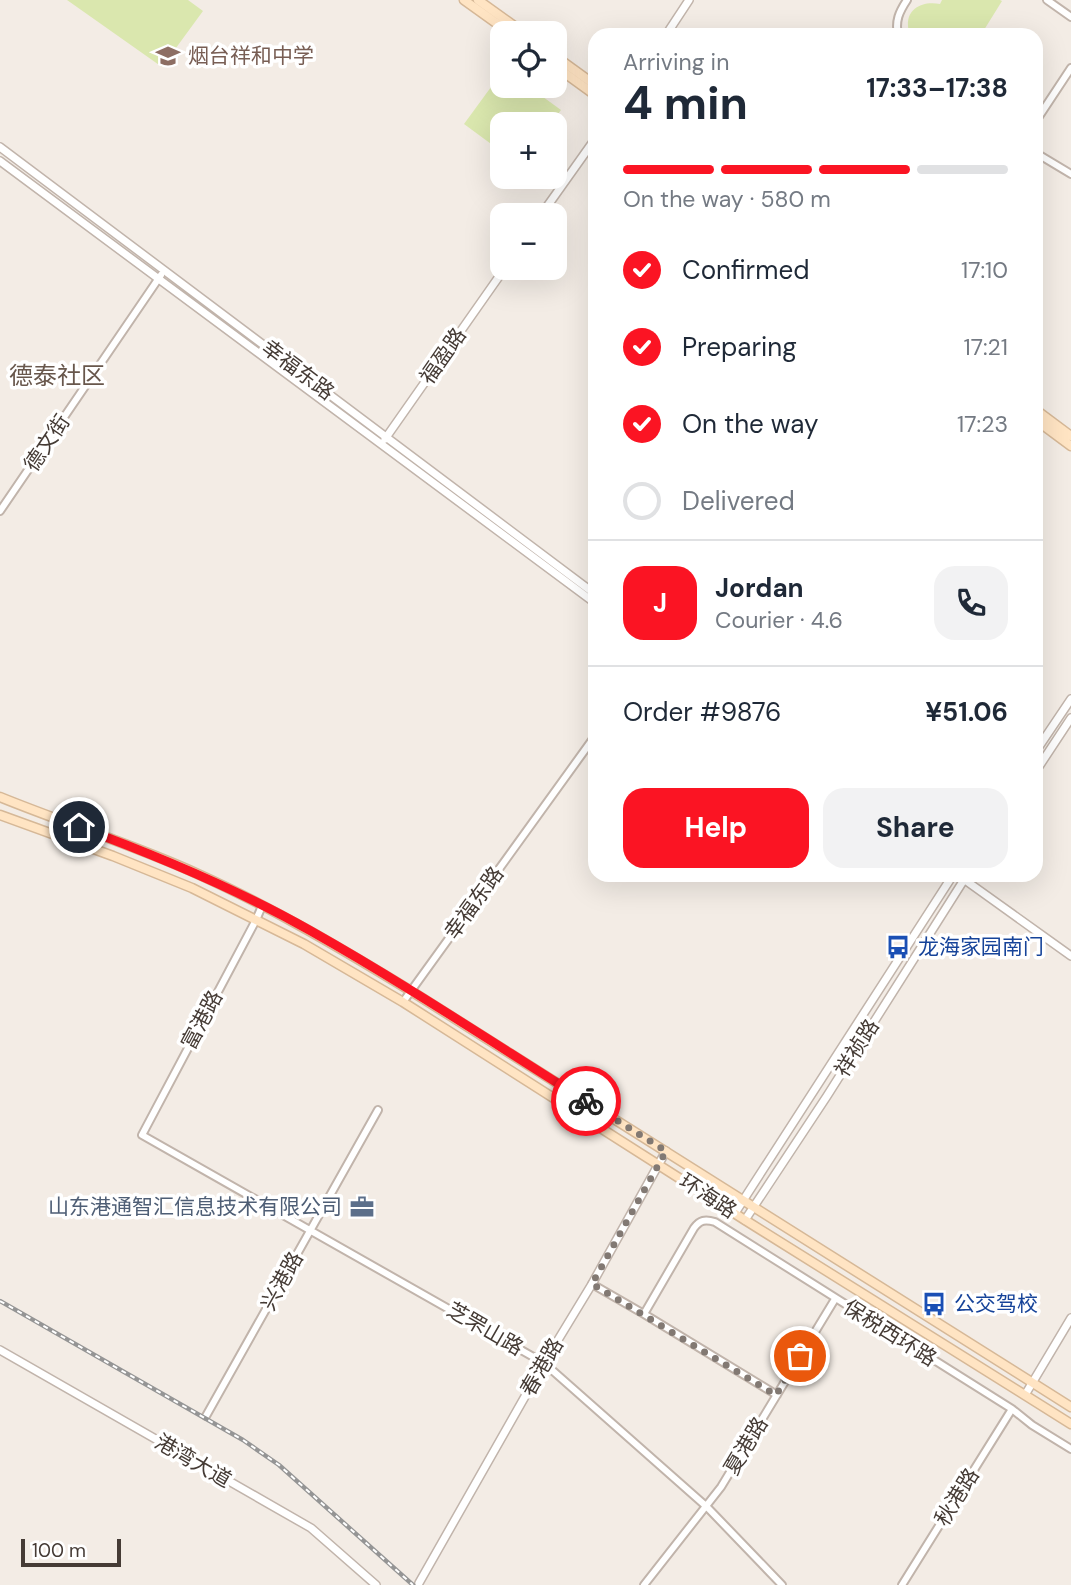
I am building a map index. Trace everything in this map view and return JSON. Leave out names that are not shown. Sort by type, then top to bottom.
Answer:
[{"type":"main road","points":[[464,0],[493,21]]},
{"type":"main road","points":[[478,0],[507,21]]},
{"type":"main road","points":[[567,64],[588,80]]},
{"type":"main road","points":[[567,75],[588,90]]},
{"type":"main road","points":[[1043,415],[1071,436]]},
{"type":"main road","points":[[1043,425],[1071,446]]},
{"type":"main road","name":"环海路","points":[[0,797],[177,865],[310,930],[1071,1407]]},
{"type":"main road","name":"环海路","points":[[0,815],[192,888],[304,944],[404,1002],[1071,1424]]},
{"type":"street","points":[[671,28],[689,0]]},
{"type":"street","points":[[897,28],[898,14],[906,0]]},
{"type":"street","points":[[1047,0],[1071,17]]},
{"type":"street","points":[[1043,110],[1071,68]]},
{"type":"street","name":"幸福东路","points":[[0,147],[588,589]]},
{"type":"street","points":[[550,203],[588,149]]},
{"type":"street","points":[[1043,157],[1071,174]]},
{"type":"street","name":"幸福东路","points":[[0,161],[588,598]]},
{"type":"street","name":"德文街","points":[[0,511],[164,270]]},
{"type":"street","name":"福盈路","points":[[381,445],[497,280]]},
{"type":"street","points":[[1043,741],[1071,699]]},
{"type":"street","points":[[1043,760],[1071,718]]},
{"type":"street","name":"幸福东路","points":[[404,1002],[588,746]]},
{"type":"street","points":[[735,1213],[956,882]]},
{"type":"street","name":"祥祯路","points":[[745,1220],[834,1084],[956,882]]},
{"type":"street","points":[[968,882],[1071,956]]},
{"type":"street","name":"富港路","points":[[142,1135],[262,906]]},
{"type":"street","name":"兴港路","points":[[206,1416],[379,1110]]},
{"type":"street","name":"芝罘山路","points":[[142,1135],[544,1363],[707,1507],[782,1585]]},
{"type":"street","name":"春港路","points":[[419,1584],[666,1151]]},
{"type":"street","name":"保税西环路","points":[[644,1314],[694,1228],[699,1221],[706,1219],[715,1222],[1012,1409],[1071,1449]]},
{"type":"street","points":[[592,1284],[776,1395]]},
{"type":"street","name":"夏港路","points":[[645,1585],[722,1487],[835,1299]]},
{"type":"street","points":[[1025,1395],[1071,1318]]},
{"type":"street","name":"港湾大道","points":[[0,1350],[310,1528],[376,1585]]},
{"type":"street","name":"秋港路","points":[[902,1585],[1012,1409]]},
{"type":"green space","points":[[67,0],[188,0],[203,11],[162,67]]},
{"type":"green space","points":[[942,0],[1002,1],[985,28],[908,28],[910,14],[919,6],[940,4]]},
{"type":"green space","points":[[490,88],[490,98],[544,98],[561,110],[490,112],[490,143],[464,124]]},
{"type":"railway","points":[[0,1301],[243,1440],[279,1465],[413,1585]]},
{"type":"way so far","points":[[586,1101],[666,1151],[592,1284],[776,1395],[800,1356]]},
{"type":"place","name":"烟台祥和中学","points":[[168,56]]},
{"type":"place","name":"龙海家园南门","points":[[898,947]]},
{"type":"place","name":"山东港通智汇信息技术有限公司","points":[[362,1207]]},
{"type":"place","name":"公交驾校","points":[[934,1304]]},
{"type":"district","name":"德泰社区","points":[[57,376]]},
{"type":"route","points":[[79,827],[199,875],[310,930],[586,1101]]}]
